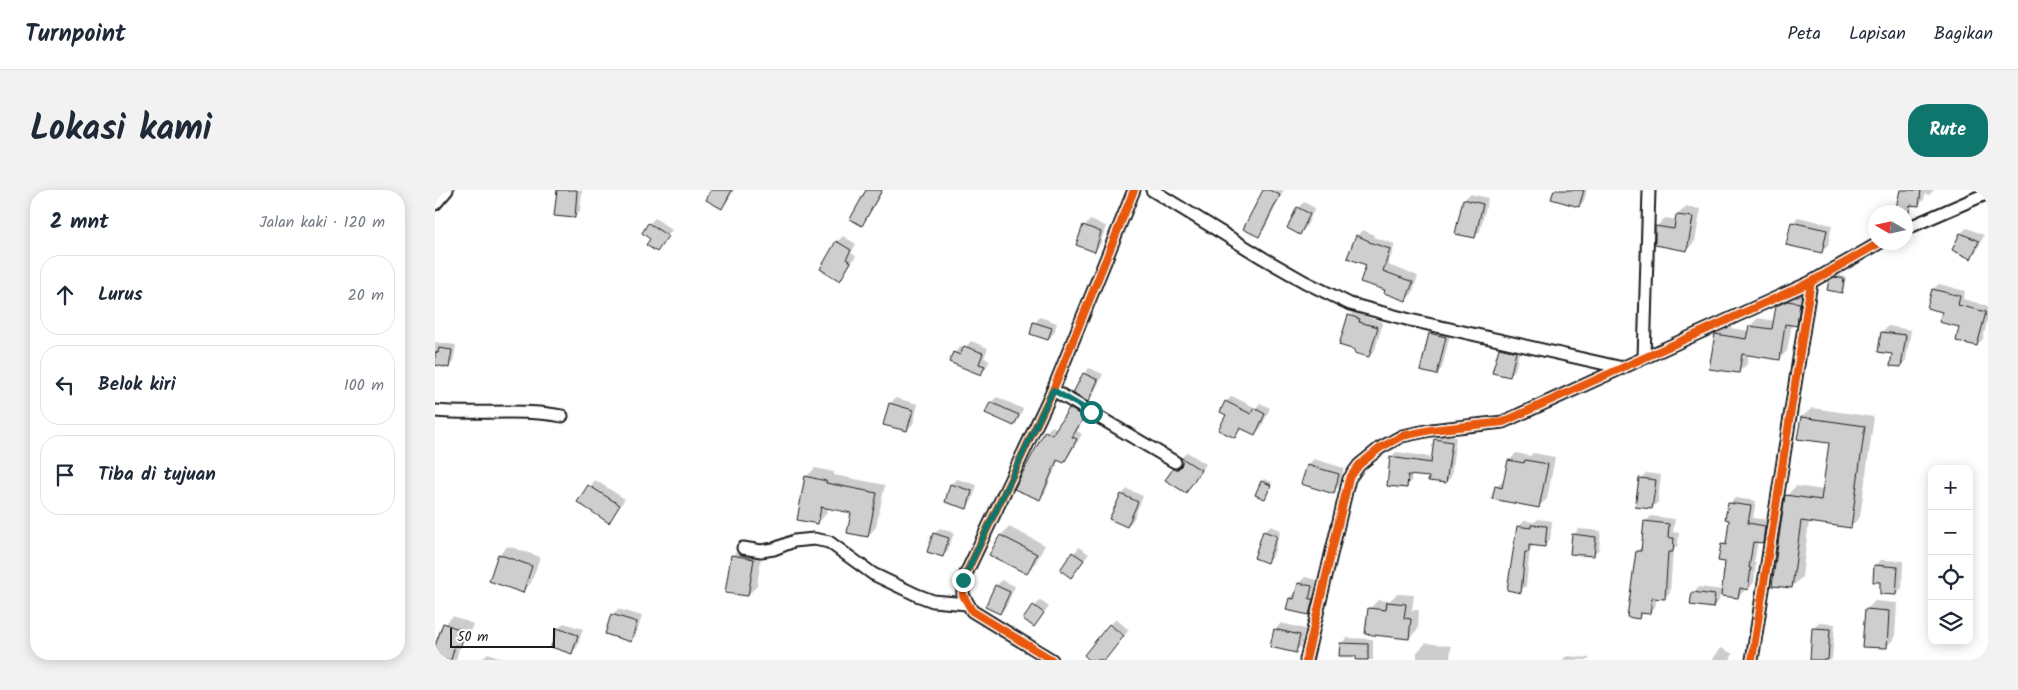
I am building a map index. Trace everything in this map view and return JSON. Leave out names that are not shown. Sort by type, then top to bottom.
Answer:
[{"type":"street","points":[[435,204],[447,190]]},
{"type":"street","points":[[1052,660],[972,611],[963,595],[963,580],[1053,390],[1134,190]]},
{"type":"street","points":[[1152,190],[1263,258],[1305,282],[1350,304],[1410,320],[1623,368]]},
{"type":"street","points":[[1645,358],[1649,190]]},
{"type":"street","points":[[1913,226],[1988,193]]},
{"type":"street","points":[[1306,660],[1349,479],[1359,465],[1380,448],[1402,436],[1431,430],[1503,422],[1811,282],[1868,249]]},
{"type":"street","points":[[1752,660],[1811,282]]},
{"type":"street","points":[[1053,390],[1175,462]]},
{"type":"street","points":[[435,411],[457,414],[532,412],[562,416]]},
{"type":"street","points":[[743,548],[761,551],[775,549],[794,541],[814,539],[829,542],[873,574],[917,595],[933,601],[967,604]]},
{"type":"building","points":[[557,190],[577,190],[575,218],[554,216]]},
{"type":"building","points":[[711,190],[732,190],[722,209],[706,200]]},
{"type":"building","points":[[866,190],[882,190],[862,226],[850,219]]},
{"type":"building","points":[[1263,190],[1269,190],[1280,195],[1259,237],[1243,229]]},
{"type":"building","points":[[1554,190],[1584,190],[1579,207],[1551,199]]},
{"type":"building","points":[[1900,190],[1921,190],[1919,206],[1897,205]]},
{"type":"building","points":[[1463,199],[1483,204],[1475,238],[1455,234]]},
{"type":"building","points":[[1297,207],[1310,214],[1300,235],[1287,228]]},
{"type":"building","points":[[1676,215],[1693,217],[1687,251],[1655,245],[1655,226],[1674,229]]},
{"type":"building","points":[[1791,222],[1827,230],[1822,253],[1786,245]]},
{"type":"building","points":[[648,223],[668,236],[657,252],[646,245],[650,239],[642,233]]},
{"type":"building","points":[[1083,225],[1101,232],[1095,252],[1076,245]]},
{"type":"building","points":[[1960,233],[1979,241],[1971,259],[1952,250]]},
{"type":"building","points":[[1356,235],[1369,242],[1390,249],[1383,271],[1413,282],[1406,301],[1384,293],[1385,290],[1360,282],[1366,265],[1347,258]]},
{"type":"building","points":[[836,241],[851,250],[846,259],[851,262],[840,281],[820,269]]},
{"type":"building","points":[[1834,277],[1844,279],[1842,293],[1827,290],[1829,280]]},
{"type":"building","points":[[1932,289],[1960,296],[1958,305],[1986,312],[1977,346],[1956,341],[1959,327],[1939,322],[1942,312],[1927,308]]},
{"type":"building","points":[[1787,301],[1800,303],[1797,326],[1785,324],[1780,360],[1742,354],[1739,373],[1709,369],[1715,334],[1746,339],[1749,326],[1772,329],[1776,306]]},
{"type":"building","points":[[1348,315],[1360,319],[1359,322],[1378,327],[1369,357],[1354,353],[1355,350],[1339,345]]},
{"type":"building","points":[[1033,322],[1052,328],[1048,340],[1030,334]]},
{"type":"building","points":[[1881,332],[1906,335],[1901,367],[1890,366],[1892,354],[1878,352]]},
{"type":"building","points":[[1429,333],[1446,337],[1437,375],[1420,371]]},
{"type":"building","points":[[964,346],[983,353],[979,364],[985,366],[981,375],[949,362],[953,352],[960,355]]},
{"type":"building","points":[[439,348],[452,350],[449,368],[435,365],[435,352],[438,353]]},
{"type":"building","points":[[1499,348],[1516,352],[1510,377],[1492,373]]},
{"type":"building","points":[[1083,373],[1098,380],[1088,402],[1073,393]]},
{"type":"building","points":[[1225,401],[1251,414],[1254,408],[1265,414],[1255,435],[1240,428],[1235,438],[1218,430],[1226,415],[1220,412]]},
{"type":"building","points":[[990,402],[1019,415],[1014,426],[985,413]]},
{"type":"building","points":[[889,403],[913,410],[907,431],[883,425]]},
{"type":"building","points":[[1069,408],[1084,417],[1072,437],[1077,439],[1064,463],[1057,460],[1040,500],[1014,489],[1045,431],[1052,435]]},
{"type":"building","points":[[1801,417],[1865,426],[1851,528],[1801,521],[1792,588],[1772,586],[1785,495],[1821,500],[1829,443],[1797,439]]},
{"type":"building","points":[[1434,439],[1452,442],[1446,483],[1428,481],[1429,477],[1408,475],[1407,488],[1387,486],[1390,457],[1431,463]]},
{"type":"building","points":[[1180,457],[1201,470],[1186,493],[1165,480],[1173,469],[1178,469],[1181,466]]},
{"type":"building","points":[[1508,460],[1524,463],[1525,460],[1548,464],[1539,508],[1492,499],[1495,486],[1502,488]]},
{"type":"building","points":[[1307,465],[1339,474],[1334,494],[1301,484]]},
{"type":"building","points":[[805,476],[826,481],[826,483],[877,493],[868,537],[847,533],[851,513],[821,507],[818,524],[797,520]]},
{"type":"building","points":[[1639,478],[1656,480],[1652,509],[1635,507]]},
{"type":"building","points":[[1261,481],[1271,485],[1265,499],[1255,495]]},
{"type":"building","points":[[950,484],[972,491],[967,509],[945,502]]},
{"type":"building","points":[[588,485],[620,505],[609,523],[577,502]]},
{"type":"building","points":[[1121,494],[1138,502],[1127,527],[1109,519]]},
{"type":"building","points":[[1728,503],[1751,506],[1748,523],[1765,526],[1763,543],[1753,542],[1748,590],[1740,588],[1738,598],[1721,596],[1725,562],[1718,561],[1721,544],[1726,545],[1729,520],[1725,519]]},
{"type":"building","points":[[1644,521],[1669,524],[1668,538],[1674,538],[1673,552],[1668,552],[1665,599],[1652,598],[1650,614],[1640,613],[1639,619],[1627,617],[1636,551],[1641,551]]},
{"type":"building","points":[[1531,525],[1547,526],[1545,547],[1529,545],[1529,552],[1525,552],[1521,593],[1507,590],[1517,526],[1531,528]]},
{"type":"building","points":[[1263,531],[1277,536],[1267,563],[1254,558]]},
{"type":"building","points":[[933,533],[949,538],[943,557],[927,552]]},
{"type":"building","points":[[1572,534],[1596,537],[1594,556],[1570,554]]},
{"type":"building","points":[[1000,535],[1037,554],[1027,574],[989,555]]},
{"type":"building","points":[[1072,552],[1084,560],[1071,578],[1060,570]]},
{"type":"building","points":[[498,554],[532,566],[523,593],[489,581]]},
{"type":"building","points":[[731,555],[754,559],[748,596],[725,593]]},
{"type":"building","points":[[1874,565],[1898,567],[1896,595],[1880,594],[1880,582],[1873,582]]},
{"type":"building","points":[[1298,583],[1312,586],[1309,599],[1313,599],[1309,615],[1286,610],[1289,598],[1294,599]]},
{"type":"building","points":[[995,585],[1010,592],[1000,614],[985,607]]},
{"type":"building","points":[[1692,592],[1715,595],[1713,608],[1690,605]]},
{"type":"building","points":[[1387,602],[1406,604],[1404,618],[1411,619],[1409,639],[1365,634],[1368,608],[1386,610]]},
{"type":"building","points":[[1033,605],[1044,613],[1034,627],[1023,619]]},
{"type":"building","points":[[1865,609],[1889,611],[1887,648],[1862,647]]},
{"type":"building","points":[[611,614],[637,622],[631,642],[605,634]]},
{"type":"building","points":[[443,623],[466,632],[460,647],[455,645],[451,660],[435,660],[435,646]]},
{"type":"building","points":[[1109,624],[1124,636],[1105,660],[1089,660],[1084,655]]},
{"type":"building","points":[[557,628],[578,635],[572,654],[551,647]]},
{"type":"building","points":[[1812,628],[1830,629],[1828,660],[1810,660]]},
{"type":"building","points":[[1274,629],[1300,635],[1296,653],[1270,647]]},
{"type":"building","points":[[1340,643],[1368,644],[1368,660],[1356,660],[1356,656],[1339,656]]},
{"type":"cycle path","points":[[1052,660],[972,611],[963,595],[963,580],[1053,390],[1134,190]]},
{"type":"cycle path","points":[[1306,660],[1349,479],[1359,465],[1380,448],[1402,436],[1431,430],[1503,422],[1811,282],[1868,249]]},
{"type":"cycle path","points":[[1752,660],[1811,282]]},
{"type":"route","points":[[963,580],[1053,390],[1091,412]]}]
